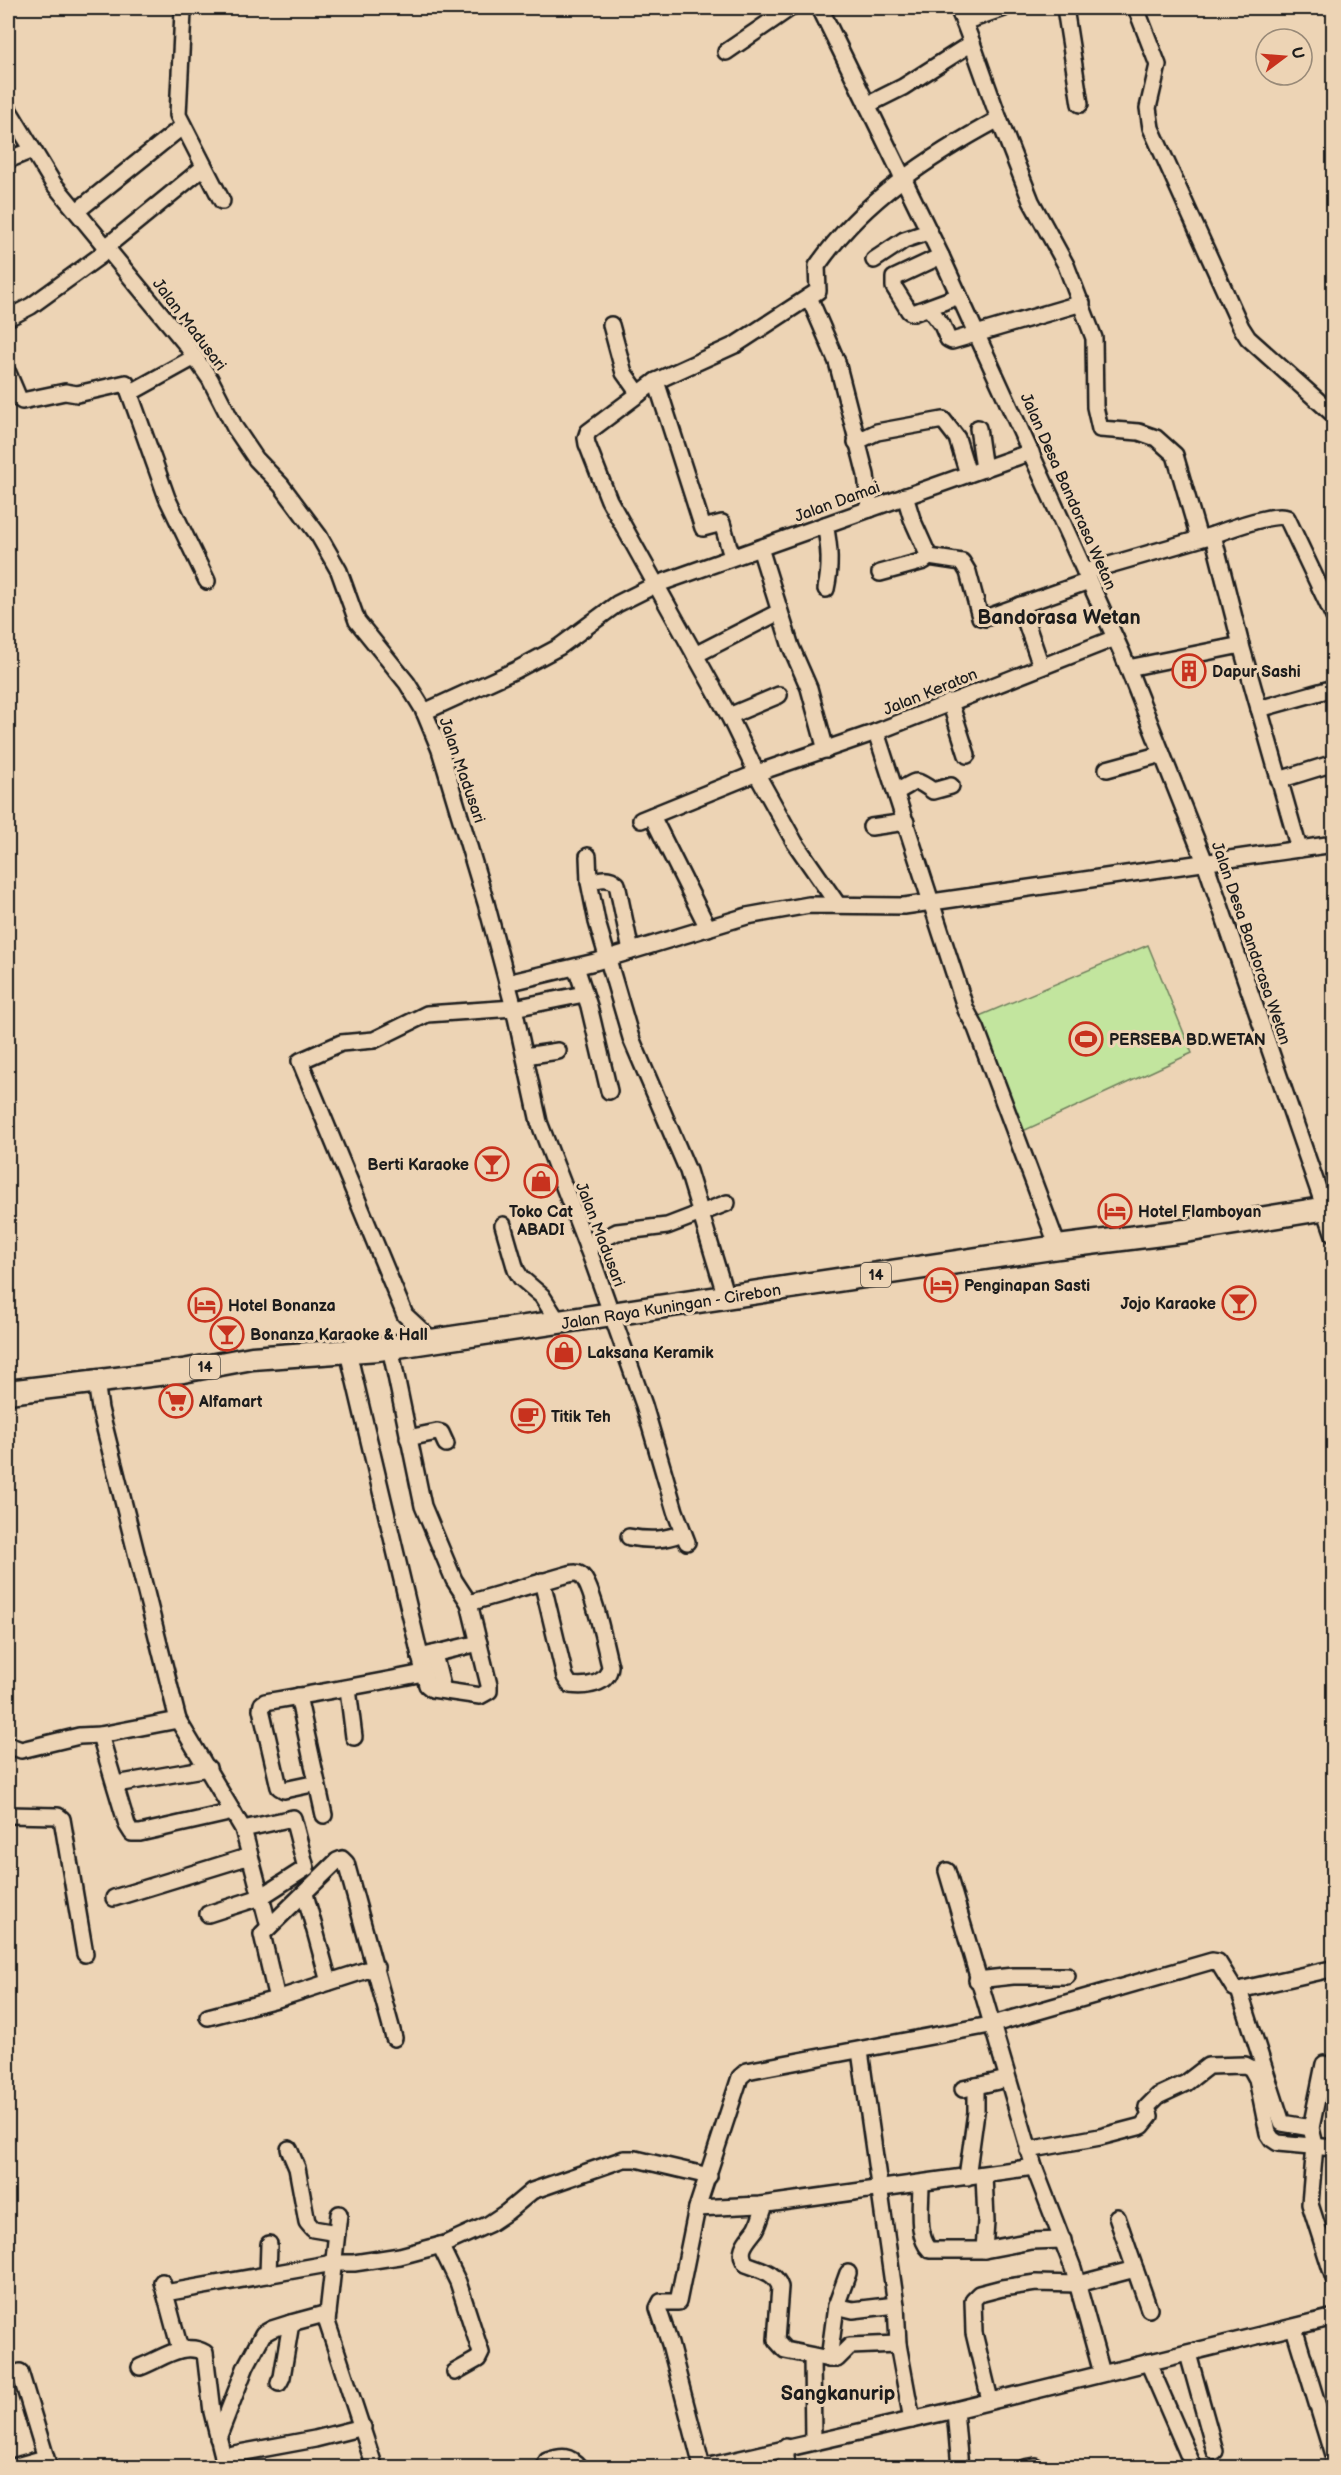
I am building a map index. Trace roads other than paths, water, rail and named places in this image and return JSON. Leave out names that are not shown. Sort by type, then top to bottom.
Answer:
[{"type":"highway","name":"Jalan Raya Kuningan - Cirebon","points":[[8,1392],[183,1371],[252,1358],[348,1352],[612,1316],[1058,1247],[1185,1232],[1329,1207]]},
{"type":"street","points":[[726,52],[790,8]]},
{"type":"street","name":"Jalan Desa Bandorasa Wetan","points":[[820,8],[977,333],[1128,668],[1205,862],[1329,1207],[1334,1235]]},
{"type":"street","points":[[827,23],[834,8]]},
{"type":"street","points":[[957,8],[1031,201],[1061,255],[1082,303],[1094,339],[1097,424],[1100,429],[1108,431],[1139,432],[1156,438],[1175,455],[1206,536],[1241,645],[1299,849]]},
{"type":"street","points":[[964,22],[1004,8]]},
{"type":"street","points":[[1065,8],[1080,104]]},
{"type":"street","points":[[1136,8],[1158,65],[1148,108],[1151,128],[1241,327],[1248,338],[1334,415]]},
{"type":"street","points":[[183,12],[178,107],[183,126],[222,201]]},
{"type":"street","points":[[867,105],[903,87],[972,43]]},
{"type":"street","name":"Jalan Madusari","points":[[8,109],[53,183],[195,357],[210,379],[235,428],[256,459],[281,485],[319,536],[339,571],[357,621],[407,683],[424,712],[440,750],[468,840],[514,1008],[539,1122],[644,1405],[685,1537],[648,1541],[629,1537]]},
{"type":"street","points":[[838,905],[795,843],[729,716],[655,585],[609,500],[585,438],[595,425],[656,381],[735,345],[809,297],[819,288],[817,272],[820,263],[865,211],[902,178],[940,152],[999,119]]},
{"type":"street","points":[[77,211],[183,126]]},
{"type":"street","points":[[8,160],[32,150]]},
{"type":"street","points":[[8,318],[37,302],[100,256],[106,247],[204,167]]},
{"type":"street","points":[[874,260],[904,240],[928,232]]},
{"type":"street","points":[[941,256],[894,278],[892,282],[909,311],[917,313],[959,296]]},
{"type":"street","points":[[809,297],[837,362],[866,475],[870,509]]},
{"type":"street","points":[[929,308],[942,325],[948,339],[952,341],[1082,303]]},
{"type":"street","points":[[611,326],[624,373],[639,394]]},
{"type":"street","points":[[129,393],[195,357]]},
{"type":"street","points":[[8,373],[22,401],[65,392],[77,394],[126,383],[167,498],[207,581]]},
{"type":"street","points":[[656,381],[703,528],[722,523],[732,557]]},
{"type":"street","points":[[856,442],[877,432],[943,420],[957,438],[968,474]]},
{"type":"street","points":[[978,428],[984,469]]},
{"type":"street","name":"Jalan Damai","points":[[424,712],[516,670],[559,647],[617,604],[655,585],[1031,452]]},
{"type":"street","points":[[906,496],[912,519],[929,557]]},
{"type":"street","points":[[880,573],[924,561],[929,557],[962,561],[968,572],[980,617],[985,618],[1087,577],[1206,536],[1282,516],[1287,518],[1334,617]]},
{"type":"street","points":[[825,525],[830,546],[830,574],[826,589]]},
{"type":"street","points":[[760,548],[794,655],[809,688],[826,750]]},
{"type":"street","points":[[1020,605],[1041,666]]},
{"type":"street","points":[[695,656],[779,612]]},
{"type":"street","name":"Jalan Keraton","points":[[708,928],[646,818],[757,773],[876,732],[1115,638]]},
{"type":"street","points":[[1128,668],[1241,645]]},
{"type":"street","points":[[1259,709],[1334,688]]},
{"type":"street","points":[[729,716],[779,695]]},
{"type":"street","points":[[950,702],[967,754]]},
{"type":"street","points":[[876,732],[966,1010],[976,1028],[1058,1247]]},
{"type":"street","points":[[1107,769],[1162,754]]},
{"type":"street","points":[[1279,780],[1334,763]]},
{"type":"street","points":[[896,792],[918,781],[933,790],[951,786]]},
{"type":"street","points":[[871,827],[906,822]]},
{"type":"street","points":[[507,983],[576,967],[747,916],[809,904],[904,906],[1334,844]]},
{"type":"street","points":[[588,856],[589,882],[607,958],[631,1038],[688,1171],[726,1297]]},
{"type":"street","points":[[589,882],[600,879],[613,880],[617,884],[630,951]]},
{"type":"street","points":[[576,967],[609,1091]]},
{"type":"street","points":[[427,1656],[423,1673],[427,1685],[432,1689],[480,1696],[489,1691],[469,1603],[454,1580],[423,1506],[408,1438],[410,1344],[405,1315],[300,1060],[340,1043],[374,1040],[427,1014],[514,1008],[584,994]]},
{"type":"street","points":[[525,1056],[558,1051]]},
{"type":"street","points":[[587,1247],[617,1232],[667,1226],[727,1203]]},
{"type":"street","points":[[503,1225],[516,1270],[521,1278],[542,1296],[559,1323]]},
{"type":"street","points":[[348,1352],[427,1656],[443,1690]]},
{"type":"street","points":[[96,1381],[100,1409],[178,1720],[243,1829],[269,1928]]},
{"type":"street","points":[[408,1438],[441,1432],[446,1444]]},
{"type":"street","points":[[469,1603],[542,1581],[576,1573],[581,1575],[589,1587],[610,1666],[609,1675],[604,1681],[578,1686],[570,1685],[565,1677],[542,1581]]},
{"type":"street","points":[[427,1656],[479,1643]]},
{"type":"street","points":[[317,1783],[281,1789],[261,1709],[265,1701],[319,1691],[348,1689],[423,1673]]},
{"type":"street","points":[[348,1689],[354,1737]]},
{"type":"street","points":[[298,1696],[324,1815]]},
{"type":"street","points":[[8,1745],[21,1750],[79,1736],[100,1735],[178,1720]]},
{"type":"street","points":[[100,1735],[127,1826],[132,1833],[233,1812]]},
{"type":"street","points":[[116,1784],[208,1768]]},
{"type":"street","points":[[8,1815],[58,1816],[62,1819],[85,1954]]},
{"type":"street","points":[[208,1914],[261,1898],[306,1868],[293,1818],[243,1829]]},
{"type":"street","points":[[114,1898],[250,1856]]},
{"type":"street","points":[[277,1999],[261,1939],[262,1934],[337,1861],[342,1859],[346,1863],[394,2038]]},
{"type":"street","points":[[947,1871],[990,2025],[1034,2167],[1078,2284],[1102,2373]]},
{"type":"street","points":[[305,1894],[329,1982]]},
{"type":"street","points":[[1330,1969],[1239,1990],[1234,1988],[1218,1962],[1212,1961],[990,2025],[747,2071],[740,2077],[697,2208],[678,2302],[661,2302],[658,2308],[670,2344],[701,2467],[955,2410],[1334,2317]]},
{"type":"street","points":[[208,2017],[277,1999],[376,1967]]},
{"type":"street","points":[[977,1980],[1013,1976],[1067,1976]]},
{"type":"street","points":[[1239,1990],[1282,2123],[1311,2128]]},
{"type":"street","points":[[860,2051],[896,2305],[898,2344],[912,2420]]},
{"type":"street","points":[[1324,2064],[1311,2128],[1314,2145],[1310,2204],[1334,2279]]},
{"type":"street","points":[[1029,2150],[1100,2137],[1142,2126],[1150,2116],[1147,2107],[1150,2103],[1158,2096],[1186,2083],[1208,2066],[1245,2065],[1251,2068],[1257,2079],[1268,2133],[1272,2139],[1278,2143],[1334,2148]]},
{"type":"street","points":[[967,2177],[976,2112],[969,2088],[1007,2079]]},
{"type":"street","points":[[289,2149],[297,2168],[307,2222],[313,2229],[337,2233]]},
{"type":"street","points":[[180,2349],[163,2287],[268,2275],[333,2263],[387,2258],[440,2245],[489,2224],[532,2191],[624,2159],[636,2159],[709,2176]]},
{"type":"street","points":[[697,2208],[765,2205],[1034,2167]]},
{"type":"street","points":[[984,2175],[986,2221],[984,2250]]},
{"type":"street","points":[[921,2184],[922,2234],[925,2246],[930,2250],[984,2250],[1031,2241],[1063,2240]]},
{"type":"street","points":[[765,2205],[756,2229],[744,2241],[743,2260],[746,2264],[775,2275],[778,2281],[780,2287],[776,2340],[784,2350],[837,2359],[850,2346],[898,2344]]},
{"type":"street","points":[[339,2214],[327,2322],[375,2468]]},
{"type":"street","points":[[1117,2217],[1149,2308]]},
{"type":"street","points":[[268,2275],[269,2244]]},
{"type":"street","points":[[440,2245],[458,2282],[481,2353],[478,2359],[455,2372]]},
{"type":"street","points":[[990,2400],[974,2333],[973,2300],[979,2294],[1036,2283],[1078,2284],[1134,2269]]},
{"type":"street","points":[[829,2359],[836,2306],[848,2273]]},
{"type":"street","points":[[836,2306],[853,2310],[896,2305]]},
{"type":"street","points":[[218,2438],[246,2366],[263,2334],[272,2329],[328,2313]]},
{"type":"street","points":[[279,2383],[291,2323]]},
{"type":"street","points":[[1294,2328],[1334,2459]]},
{"type":"street","points":[[140,2367],[180,2349],[200,2350],[205,2353],[212,2412],[225,2462],[363,2427]]},
{"type":"street","points":[[1188,2354],[1215,2451]]},
{"type":"street","points":[[812,2356],[813,2442]]},
{"type":"street","points":[[1148,2362],[1194,2468]]},
{"type":"street","points":[[9,2468],[47,2463],[20,2372]]},
{"type":"street","points":[[955,2410],[960,2468]]},
{"type":"street","points":[[786,2447],[786,2468]]},
{"type":"street","points":[[544,2468],[547,2461],[562,2456],[570,2458],[580,2468]]},
{"type":"place","name":"Dapur Sashi","points":[[1189,671]]},
{"type":"place","name":"PERSEBA BD.WETAN","points":[[1086,1039]]},
{"type":"place","name":"Berti Karaoke","points":[[492,1164]]},
{"type":"place","name":"Toko Cat ABADI","points":[[541,1181]]},
{"type":"place","name":"Hotel Flamboyan","points":[[1115,1211]]},
{"type":"place","name":"Penginapan Sasti","points":[[941,1285]]},
{"type":"place","name":"Jojo Karaoke","points":[[1239,1303]]},
{"type":"place","name":"Hotel Bonanza","points":[[205,1305]]},
{"type":"place","name":"Bonanza Karaoke & Hall","points":[[227,1334]]},
{"type":"place","name":"Laksana Keramik","points":[[564,1352]]},
{"type":"place","name":"Alfamart","points":[[176,1401]]},
{"type":"place","name":"Titik Teh","points":[[528,1416]]},
{"type":"district","name":"Bandorasa Wetan","points":[[1059,617]]},
{"type":"district","name":"Sangkanurip","points":[[838,2393]]}]
